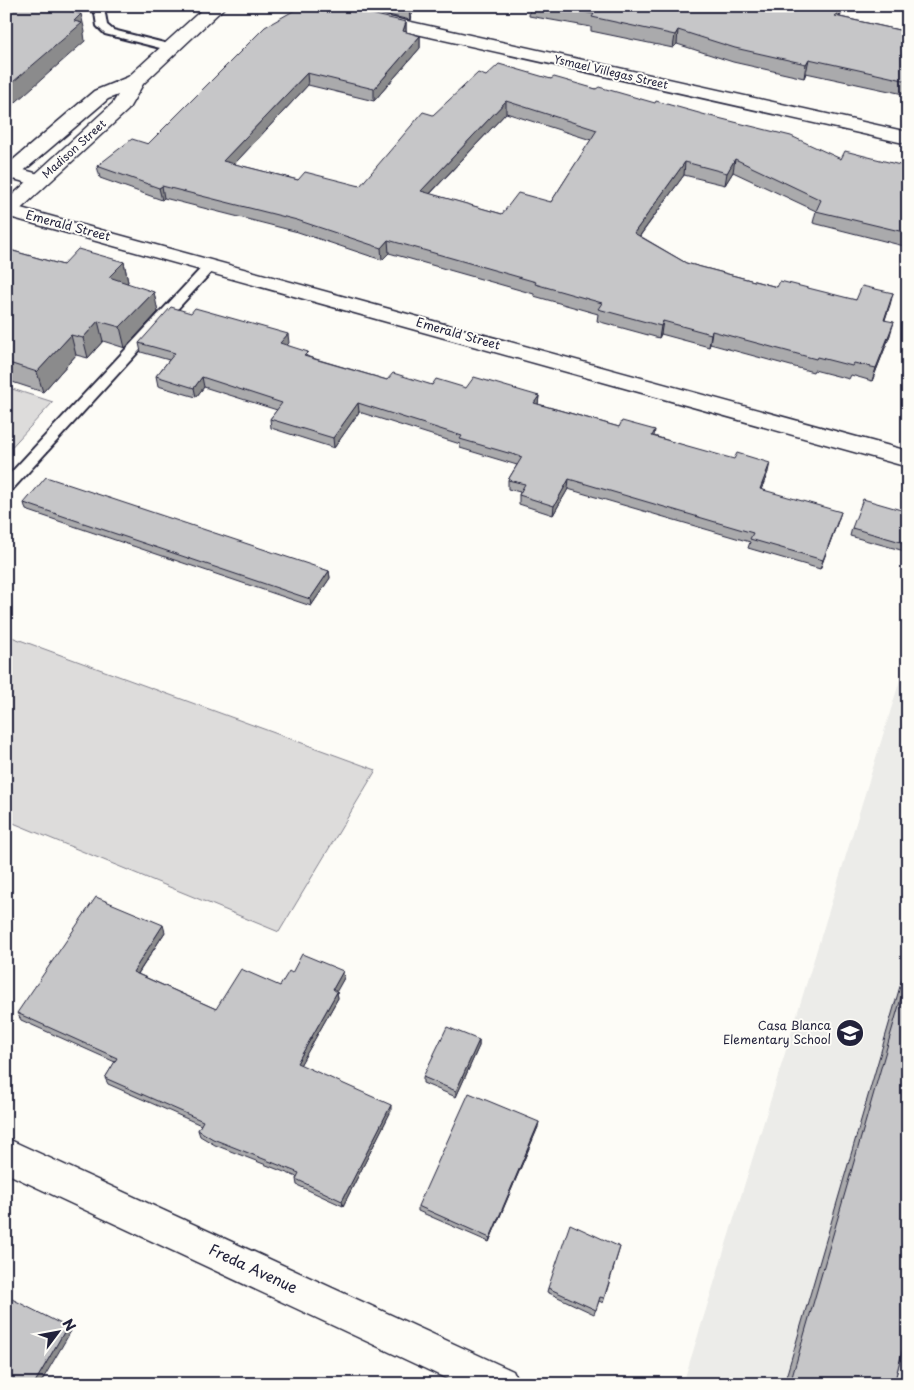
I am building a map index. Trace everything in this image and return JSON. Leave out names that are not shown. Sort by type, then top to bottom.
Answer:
[{"type":"street","name":"Madison Street","points":[[7,211],[121,106],[135,81],[217,6]]},
{"type":"street","name":"Ysmael Villegas Street","points":[[314,6],[908,138]]},
{"type":"street","name":"Madison Street","points":[[8,173],[101,95],[135,81]]},
{"type":"street","points":[[8,173],[39,180]]},
{"type":"street","name":"Emerald Street","points":[[7,211],[908,459]]},
{"type":"street","name":"Freda Avenue","points":[[6,1154],[500,1384]]},
{"type":"lane","points":[[89,6],[99,11],[102,16],[100,23],[102,28],[109,32],[172,48]]},
{"type":"lane","points":[[6,488],[210,266]]},
{"type":"shaded area","points":[[6,387],[53,402],[6,453]]},
{"type":"shaded area","points":[[6,635],[376,770],[279,932],[6,820]]},
{"type":"shaded area","name":"Casa Blanca Elementary School","points":[[900,680],[908,682],[908,1384],[683,1384]]},
{"type":"building","points":[[6,6],[52,6],[81,14],[74,21],[82,23],[6,88]]},
{"type":"building","points":[[302,6],[336,6],[406,22],[403,31],[420,36],[374,89],[307,73],[223,161],[298,180],[305,172],[360,186],[423,112],[433,115],[478,73],[486,76],[499,64],[551,79],[554,77],[596,89],[599,87],[655,103],[656,101],[791,136],[841,159],[845,151],[908,167],[908,233],[816,211],[821,200],[735,159],[727,173],[685,162],[634,233],[686,263],[777,287],[780,281],[856,300],[862,286],[893,293],[884,320],[894,322],[876,368],[854,363],[852,366],[817,357],[816,359],[712,331],[711,334],[663,321],[661,326],[598,309],[602,303],[535,284],[536,282],[388,240],[381,248],[297,220],[162,186],[159,188],[97,166],[132,139],[148,144],[265,27]],"holes":[[[506,101],[597,130],[551,202],[518,193],[502,214],[421,191]]]},
{"type":"building","points":[[398,6],[410,6],[409,9]]},
{"type":"building","points":[[551,6],[841,6],[835,16],[908,32],[908,81],[809,59],[806,64],[735,48],[678,30],[675,35],[592,17],[594,14]]},
{"type":"building","points":[[6,249],[63,265],[78,249],[124,262],[109,277],[154,292],[120,327],[98,321],[83,338],[71,335],[37,372],[6,362]]},
{"type":"building","points":[[171,307],[191,313],[195,308],[288,334],[280,343],[308,352],[304,356],[387,380],[393,373],[432,385],[436,379],[466,388],[474,377],[539,396],[534,403],[619,427],[622,421],[655,430],[652,436],[734,459],[737,453],[770,463],[760,489],[841,512],[823,560],[750,539],[753,533],[569,479],[554,506],[519,495],[525,484],[508,480],[522,457],[460,439],[462,436],[358,403],[333,438],[270,419],[282,403],[202,377],[194,388],[156,376],[175,353],[139,343]]},
{"type":"building","points":[[46,477],[329,571],[310,599],[24,503]]},
{"type":"building","points":[[863,499],[908,512],[908,544],[852,528]]},
{"type":"building","points":[[96,897],[163,925],[133,972],[216,1009],[241,969],[280,986],[289,971],[292,973],[302,954],[343,971],[333,989],[337,992],[297,1063],[391,1105],[342,1201],[296,1179],[299,1173],[213,1139],[198,1130],[203,1121],[105,1078],[117,1058],[17,1013]]},
{"type":"building","points":[[908,974],[908,1328],[894,1384],[790,1384]]},
{"type":"building","points":[[447,1027],[479,1040],[456,1091],[423,1077]]},
{"type":"building","points":[[469,1093],[539,1122],[490,1238],[418,1206]]},
{"type":"building","points":[[570,1224],[620,1247],[604,1298],[600,1297],[596,1310],[548,1288]]},
{"type":"building","points":[[6,1296],[67,1327],[34,1384],[6,1384]]},
{"type":"place","name":"Casa Blanca Elementary School","points":[[850,1033]]}]
